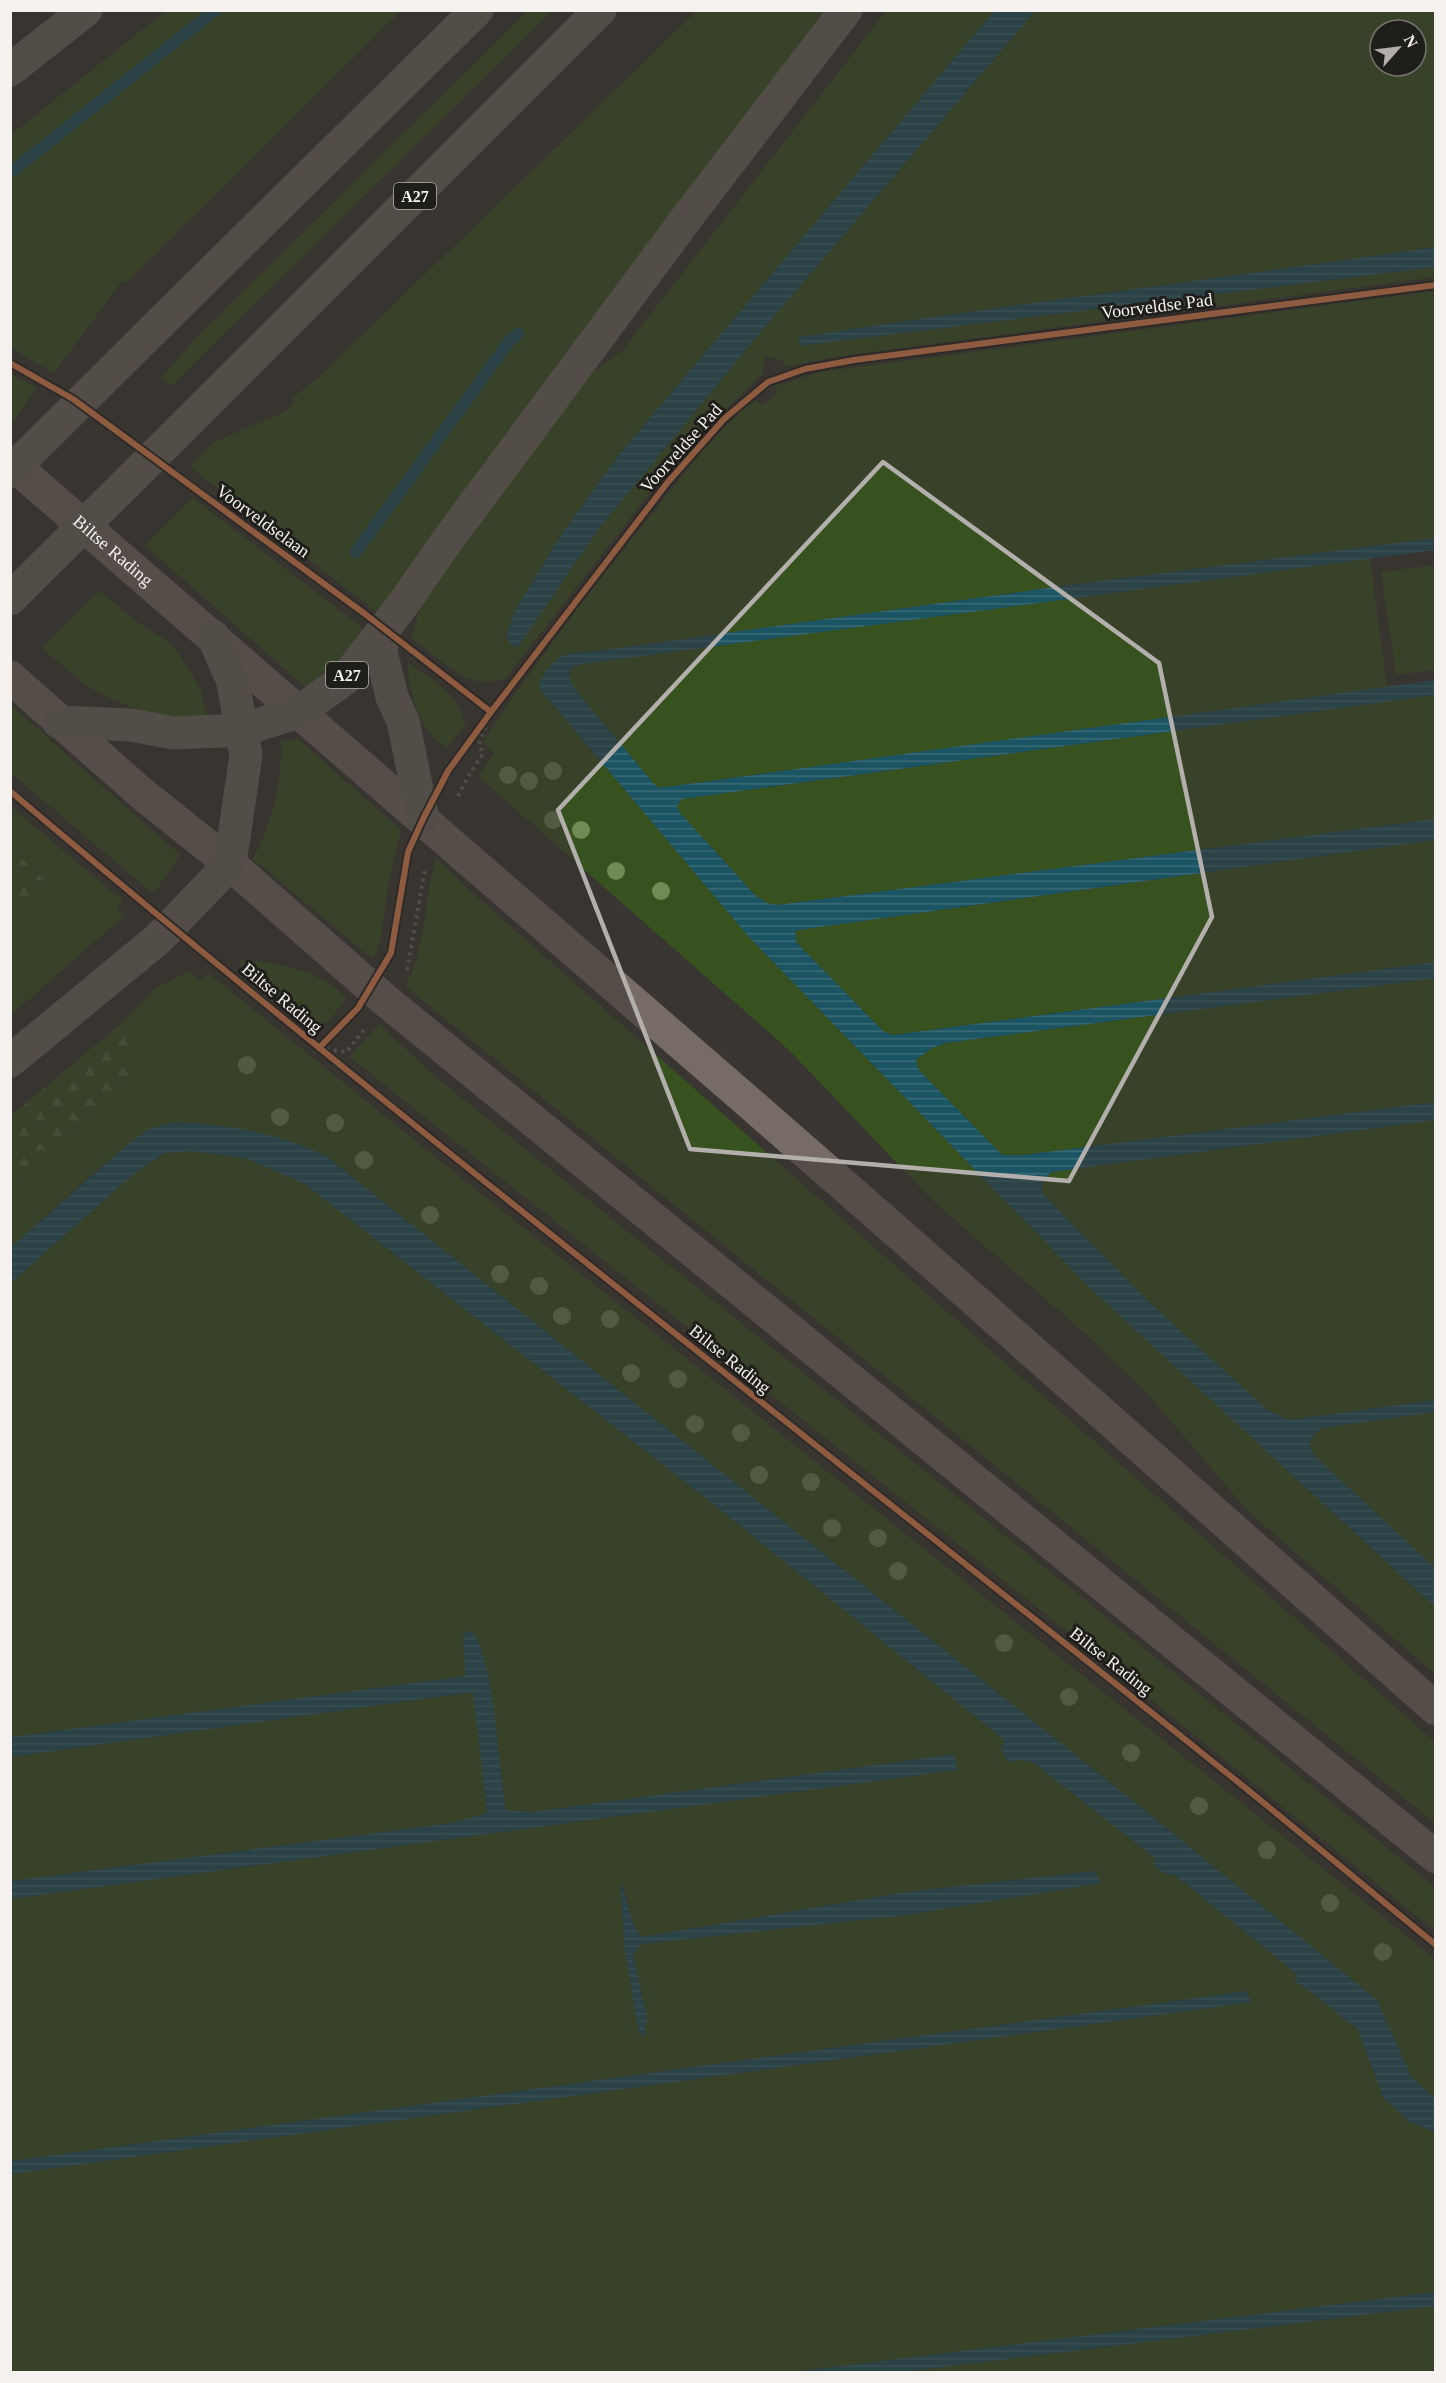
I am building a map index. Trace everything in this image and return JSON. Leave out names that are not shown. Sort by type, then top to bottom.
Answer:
[{"type":"highway","points":[[10,70],[86,10]]},
{"type":"highway","points":[[10,472],[477,10]]},
{"type":"highway","name":"A27","points":[[10,599],[600,10]]},
{"type":"highway","name":"A27","points":[[300,711],[346,678],[689,215],[846,10]]},
{"type":"highway","points":[[384,629],[381,652],[392,697],[403,721],[430,826]]},
{"type":"highway","points":[[10,1061],[158,939],[230,864],[246,755],[233,682],[213,636]]},
{"type":"highway","points":[[59,722],[131,725],[174,733],[243,730],[300,711]]},
{"type":"main road","name":"Biltse Rading","points":[[10,462],[300,711],[883,1220],[1436,1709]]},
{"type":"main road","points":[[10,677],[140,792],[230,864],[385,1000],[1436,1857]]},
{"type":"path","points":[[471,740],[498,703]]},
{"type":"path","points":[[482,705],[491,712]]},
{"type":"path","points":[[319,1048],[346,1052],[406,973],[429,853],[430,826],[483,754],[479,744],[491,712]]},
{"type":"path","points":[[319,1048],[327,1040]]},
{"type":"highlighted area","points":[[883,462],[1159,663],[1212,917],[1069,1181],[690,1149],[558,810]]},
{"type":"green space","points":[[167,10],[401,11],[126,283],[122,281],[54,373],[11,348],[11,135]]},
{"type":"green space","points":[[528,11],[552,11],[171,386],[162,377],[196,338]]},
{"type":"green space","points":[[697,11],[837,11],[379,614],[190,467],[214,442],[286,411],[295,402],[291,399],[319,377]]},
{"type":"green space","points":[[886,11],[995,11],[617,457],[557,541],[515,611],[507,640],[516,648],[600,527],[759,334],[1035,11],[1435,11],[1435,247],[880,325],[801,337],[798,340],[799,346],[1435,267],[1435,277],[827,358],[786,367],[782,361],[765,356],[763,374],[689,446],[662,477],[505,679],[483,682],[468,678],[411,638],[420,609],[432,585],[588,376],[623,350]]},
{"type":"green space","points":[[1435,291],[1435,538],[1077,584],[591,652],[573,652],[539,688],[748,936],[1089,1287],[1435,1607],[1435,1674],[1248,1511],[1147,1393],[1089,1337],[931,1199],[790,1051],[478,776],[494,753],[482,743],[581,605],[709,444],[753,401],[761,405],[777,394],[775,386],[820,372]]},
{"type":"green space","points":[[11,374],[37,388],[11,425]]},
{"type":"green space","points":[[193,498],[365,630],[338,661],[305,687],[145,545]]},
{"type":"green space","points":[[1370,558],[1387,687],[659,788],[571,684],[569,673],[571,668],[582,664]]},
{"type":"green space","points":[[1435,565],[1435,670],[1396,675],[1381,572]]},
{"type":"green space","points":[[99,591],[144,627],[169,642],[182,658],[201,690],[206,715],[178,717],[162,715],[115,700],[89,687],[42,648]]},
{"type":"green space","points":[[408,662],[443,688],[462,713],[465,724],[447,748],[430,733],[417,710],[410,685]]},
{"type":"green space","points":[[1435,695],[1435,819],[777,905],[767,903],[756,896],[676,806],[682,799]]},
{"type":"green space","points":[[11,705],[180,855],[156,890],[151,892],[11,773]]},
{"type":"green space","points":[[298,739],[401,830],[388,886],[381,939],[374,957],[370,957],[253,859],[266,831],[275,802],[280,773],[281,742]]},
{"type":"green space","points":[[10,806],[123,901],[117,909],[125,915],[11,1015],[11,928],[52,887],[11,847]]},
{"type":"green space","points":[[1435,840],[1435,962],[893,1035],[884,1032],[797,943],[795,932],[799,930]]},
{"type":"green space","points":[[10,847],[52,887],[11,928],[10,928]]},
{"type":"green space","points":[[436,858],[468,889],[1435,1742],[1435,1823],[405,986],[421,940]]},
{"type":"green space","points":[[242,960],[270,963],[311,974],[335,988],[346,998],[327,1021],[317,1025],[311,1024],[242,967],[240,962]]},
{"type":"green space","points":[[189,971],[199,981],[208,973],[1435,1959],[1435,2099],[1411,2077],[1377,2000],[1153,1817],[326,1156],[149,1129],[92,1174],[11,1247],[11,1189],[135,1071],[124,1021],[155,989]]},
{"type":"green space","points":[[1435,978],[1435,1102],[1023,1155],[1002,1155],[918,1069],[916,1060],[932,1047],[946,1043]]},
{"type":"green space","points":[[124,1021],[135,1071],[11,1189],[11,1116]]},
{"type":"green space","points":[[379,1024],[432,1074],[1085,1600],[1435,1887],[1435,1931],[1063,1628],[350,1057]]},
{"type":"green space","points":[[1435,1120],[1435,1400],[1288,1420],[1265,1408],[1146,1299],[1044,1195],[1042,1187],[1044,1179],[1052,1172]]},
{"type":"green space","points":[[192,1151],[248,1159],[305,1184],[727,1515],[1003,1739],[1005,1743],[1002,1748],[1007,1762],[1022,1760],[1034,1763],[1156,1859],[1153,1864],[1164,1873],[1176,1876],[1292,1970],[1297,1975],[1295,1981],[1358,2030],[1384,2099],[1410,2122],[1435,2132],[1435,2292],[793,2372],[11,2372],[11,2174],[1252,2002],[1246,1991],[11,2161],[11,1899],[956,1770],[955,1754],[532,1812],[506,1810],[489,1679],[463,1634],[466,1676],[453,1679],[11,1737],[10,1283],[137,1171],[165,1153]],"holes":[[[1093,1871],[1101,1883],[908,1915],[640,1944],[633,1955],[647,2017],[644,2038],[638,2030],[624,1942],[621,1882],[627,1895],[632,1924],[642,1937],[906,1892]]]},
{"type":"green space","points":[[1435,1412],[1435,1568],[1319,1460],[1312,1451],[1310,1443],[1313,1436],[1322,1428]]},
{"type":"green space","points":[[474,1692],[487,1813],[452,1823],[11,1881],[10,1757]]},
{"type":"green space","points":[[1435,2306],[1435,2372],[903,2372]]},
{"type":"water","points":[[995,10],[1035,11],[759,334],[600,527],[517,648],[509,643],[507,633],[515,611],[557,541],[617,457]]},
{"type":"water","points":[[1435,247],[1435,267],[799,346],[798,340],[801,337],[880,325]]},
{"type":"water","points":[[1435,538],[1435,550],[582,664],[571,668],[569,673],[572,684],[580,695],[659,788],[1435,680],[1435,695],[682,799],[677,806],[680,813],[756,896],[767,903],[777,905],[1435,819],[1435,840],[795,932],[797,943],[884,1032],[893,1035],[1435,962],[1435,978],[946,1043],[932,1048],[916,1060],[918,1069],[1002,1155],[1023,1155],[1435,1102],[1435,1120],[1052,1172],[1044,1179],[1042,1187],[1044,1195],[1146,1299],[1265,1408],[1288,1420],[1435,1400],[1435,1412],[1322,1428],[1311,1439],[1310,1447],[1319,1460],[1435,1568],[1435,1607],[1089,1287],[748,936],[539,688],[543,676],[552,664],[572,653]]},
{"type":"water","points":[[173,1122],[252,1131],[289,1141],[326,1156],[1153,1817],[1377,2000],[1411,2076],[1435,2099],[1435,2132],[1410,2122],[1384,2099],[1358,2030],[1295,1981],[1297,1975],[1292,1970],[1176,1876],[1164,1873],[1153,1864],[1156,1859],[1034,1763],[1022,1760],[1007,1762],[1001,1748],[1005,1743],[1003,1739],[727,1515],[305,1184],[248,1159],[192,1151],[165,1153],[137,1171],[11,1283],[11,1247],[127,1145],[149,1129]]},
{"type":"water","points":[[471,1631],[486,1665],[491,1689],[506,1810],[532,1812],[955,1754],[957,1770],[11,1899],[11,1881],[452,1823],[487,1813],[473,1692],[11,1757],[11,1737],[465,1676],[463,1634]]},
{"type":"water","points":[[1094,1871],[1102,1883],[908,1915],[641,1944],[633,1955],[647,2017],[644,2039],[638,2030],[624,1942],[620,1881],[631,1917],[642,1937],[906,1892]]},
{"type":"water","points":[[1246,1991],[1252,2002],[11,2174],[11,2161]]},
{"type":"water","points":[[1435,2292],[1435,2306],[903,2372],[793,2372]]},
{"type":"waterway","points":[[14,170],[215,10]]},
{"type":"waterway","points":[[356,552],[511,339],[518,334]]},
{"type":"cycle path","name":"Voorveldse Pad","points":[[319,1048],[358,1008],[391,953],[408,852],[448,771],[668,482],[724,419],[768,382],[805,369],[854,360],[1436,285]]},
{"type":"cycle path","name":"Voorveldselaan","points":[[10,363],[73,399],[365,614],[491,712]]},
{"type":"cycle path","points":[[10,791],[157,915],[455,1158],[1237,1781],[1436,1945]]}]
